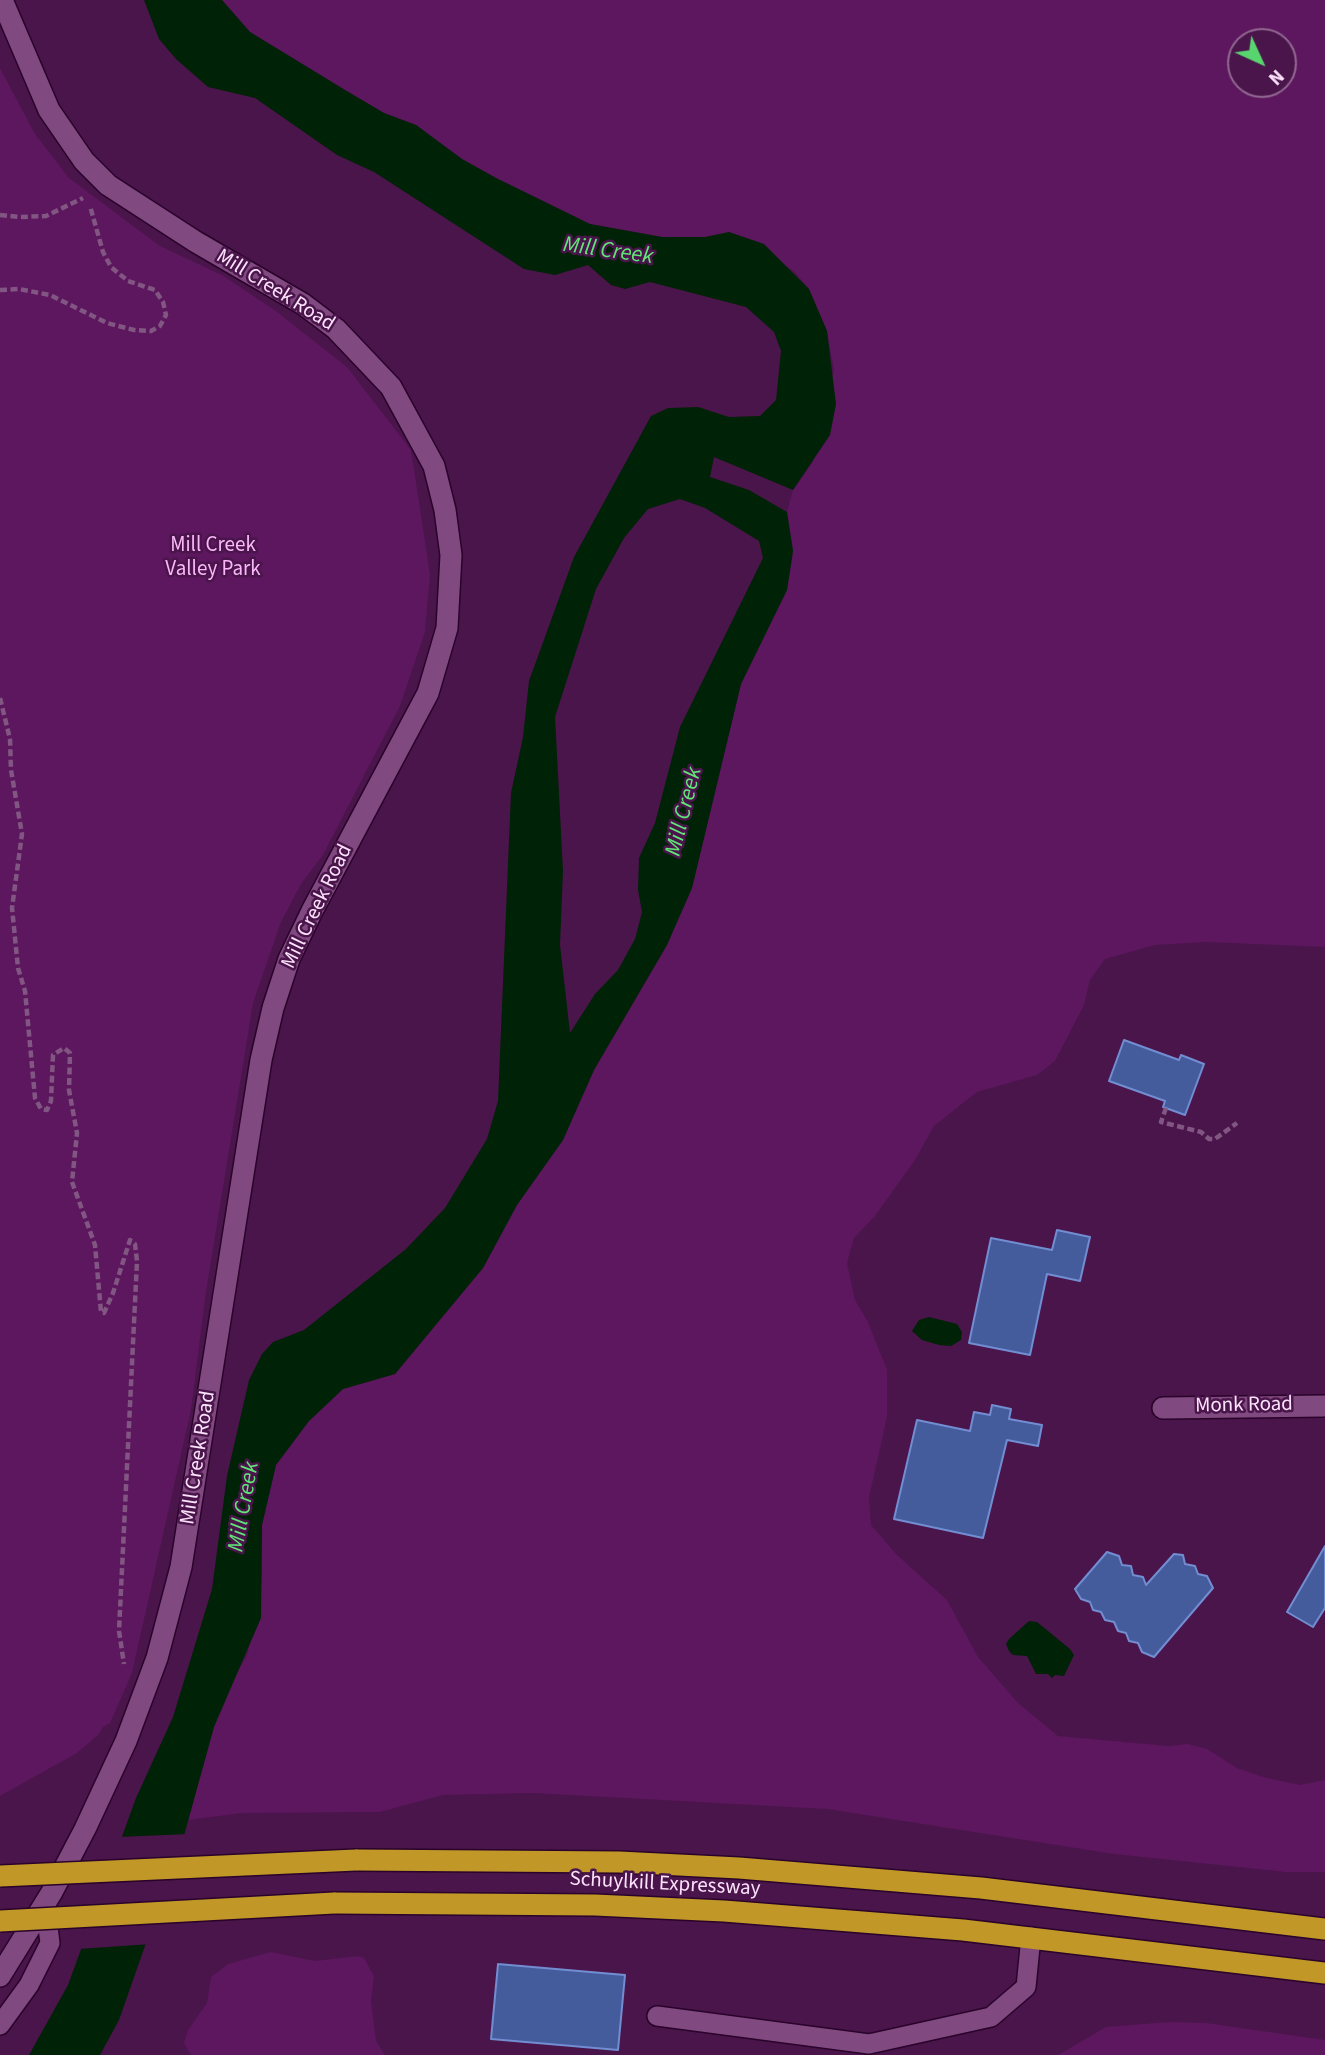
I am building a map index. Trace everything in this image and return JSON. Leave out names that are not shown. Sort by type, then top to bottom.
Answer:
[{"type":"highway","name":"Schuylkill Expressway","points":[[0,1876],[356,1860],[606,1862],[739,1868],[981,1888],[1325,1929]]},
{"type":"highway","name":"Schuylkill Expressway","points":[[0,1921],[334,1903],[595,1905],[711,1910],[1031,1937],[1325,1973]]},
{"type":"street","name":"Mill Creek Road","points":[[0,1976],[45,1903],[126,1741],[146,1689],[170,1611],[204,1435],[261,1060],[273,1008],[289,959],[312,911],[428,693],[447,628],[451,555],[445,510],[434,466],[391,387],[336,328],[303,304],[195,242],[108,185],[64,136],[49,110],[2,0]]},
{"type":"street","name":"Monk Road","points":[[1163,1408],[1325,1406]]},
{"type":"lane","points":[[0,2025],[29,1985],[50,1943],[45,1903]]},
{"type":"lane","points":[[657,2015],[869,2043],[991,2017],[1026,1986],[1031,1937]]},
{"type":"path","points":[[0,215],[46,216],[88,195],[103,252],[111,267],[128,281],[142,283],[155,290],[163,302],[166,315],[160,326],[151,331],[134,330],[107,323],[50,295],[19,289],[0,290]]},
{"type":"path","points":[[0,698],[10,739],[11,769],[22,834],[12,908],[18,968],[25,991],[35,1098],[41,1109],[47,1110],[51,1101],[53,1055],[64,1048],[70,1053],[69,1090],[78,1133],[72,1182],[95,1245],[101,1312],[104,1313],[113,1293],[130,1240],[135,1244],[138,1287],[129,1374],[124,1564],[118,1632],[126,1676]]},
{"type":"path","points":[[1166,1108],[1161,1122],[1201,1132],[1209,1139],[1237,1123]]},
{"type":"green space","points":[[222,0],[1325,0],[1325,947],[1206,942],[1155,945],[1105,959],[1090,980],[1084,1005],[1055,1061],[1037,1075],[977,1092],[934,1126],[915,1160],[875,1216],[854,1238],[847,1263],[855,1300],[868,1322],[887,1370],[887,1417],[869,1498],[871,1525],[897,1555],[947,1600],[978,1657],[1018,1703],[1058,1736],[1168,1746],[1188,1744],[1207,1749],[1237,1768],[1263,1777],[1300,1785],[1325,1780],[1325,1872],[1286,1872],[1114,1854],[827,1809],[533,1793],[443,1795],[380,1812],[242,1813],[188,1820],[214,1727],[230,1684],[247,1656],[262,1581],[262,1525],[276,1465],[309,1421],[343,1389],[395,1374],[483,1268],[517,1205],[563,1140],[594,1070],[667,945],[692,888],[741,684],[787,590],[793,551],[787,512],[793,490],[813,462],[834,370],[827,331],[809,289],[794,271],[729,233],[705,237],[662,237],[590,224],[462,159],[416,125],[384,113],[250,32]]},
{"type":"green space","name":"Mill Creek Valley Park","points":[[0,68],[35,134],[69,178],[160,246],[222,275],[276,311],[347,367],[411,450],[430,574],[425,632],[400,706],[323,855],[301,884],[281,922],[253,1003],[206,1292],[191,1410],[132,1673],[110,1723],[103,1727],[98,1735],[77,1753],[0,1796]]},
{"type":"green space","points":[[271,1952],[315,1961],[358,1956],[364,1958],[374,1976],[371,2001],[376,2041],[385,2055],[191,2055],[184,2043],[188,2030],[207,2003],[211,1977],[228,1964]]},
{"type":"green space","points":[[1169,2022],[1206,2023],[1325,2040],[1325,2055],[1058,2055],[1106,2027]]},
{"type":"water","name":"Mill Creek","points":[[144,0],[222,0],[250,32],[345,90],[384,113],[416,125],[462,159],[496,178],[590,224],[662,237],[705,237],[729,232],[764,244],[809,289],[827,331],[836,404],[830,435],[793,490],[714,457],[710,477],[749,490],[787,512],[793,551],[787,590],[741,684],[692,888],[667,945],[594,1070],[563,1140],[517,1205],[483,1268],[395,1374],[343,1389],[309,1421],[276,1465],[262,1525],[261,1618],[214,1727],[185,1832],[119,2020],[100,2055],[29,2055],[68,1985],[136,1798],[173,1717],[212,1589],[227,1476],[249,1380],[262,1354],[273,1342],[304,1330],[406,1249],[445,1208],[487,1139],[498,1101],[511,793],[523,737],[529,681],[574,557],[651,416],[668,408],[698,407],[729,417],[760,416],[776,400],[781,351],[774,332],[746,307],[650,282],[625,289],[611,285],[588,265],[555,275],[524,269],[374,172],[337,155],[255,98],[208,87],[176,59],[159,39]],"holes":[[[680,499],[705,508],[759,541],[763,558],[680,727],[655,823],[639,858],[638,890],[642,912],[635,939],[618,970],[595,994],[570,1033],[560,945],[563,871],[555,717],[596,589],[624,538],[648,509]]]},
{"type":"water","points":[[929,1317],[957,1324],[962,1332],[961,1340],[951,1346],[922,1340],[912,1331],[919,1320]]},
{"type":"water","points":[[1029,1621],[1037,1622],[1074,1655],[1064,1676],[1055,1675],[1052,1678],[1048,1674],[1036,1674],[1027,1656],[1013,1655],[1009,1651],[1006,1644],[1009,1639]]},
{"type":"pier","points":[[188,1834],[151,1944],[78,1949],[119,1837]]},
{"type":"building","points":[[1124,1040],[1179,1060],[1181,1055],[1204,1064],[1185,1115],[1163,1107],[1165,1101],[1109,1081]]},
{"type":"building","points":[[1057,1230],[1090,1237],[1080,1281],[1047,1274],[1030,1355],[969,1343],[991,1238],[1052,1250]]},
{"type":"building","points":[[992,1405],[1011,1409],[1009,1419],[1042,1425],[1038,1446],[1007,1440],[983,1538],[894,1519],[917,1420],[970,1431],[974,1412],[990,1415]]},
{"type":"building","points":[[1325,1546],[1325,1608],[1313,1627],[1287,1612]]},
{"type":"building","points":[[1107,1552],[1119,1556],[1122,1565],[1131,1566],[1133,1575],[1143,1577],[1146,1585],[1174,1554],[1183,1555],[1185,1564],[1195,1566],[1198,1574],[1207,1576],[1213,1588],[1154,1657],[1142,1652],[1138,1643],[1129,1641],[1126,1633],[1118,1631],[1114,1622],[1105,1620],[1101,1612],[1093,1610],[1090,1602],[1081,1599],[1075,1589]]},
{"type":"building","points":[[498,1964],[625,1975],[618,2050],[491,2039]]}]
